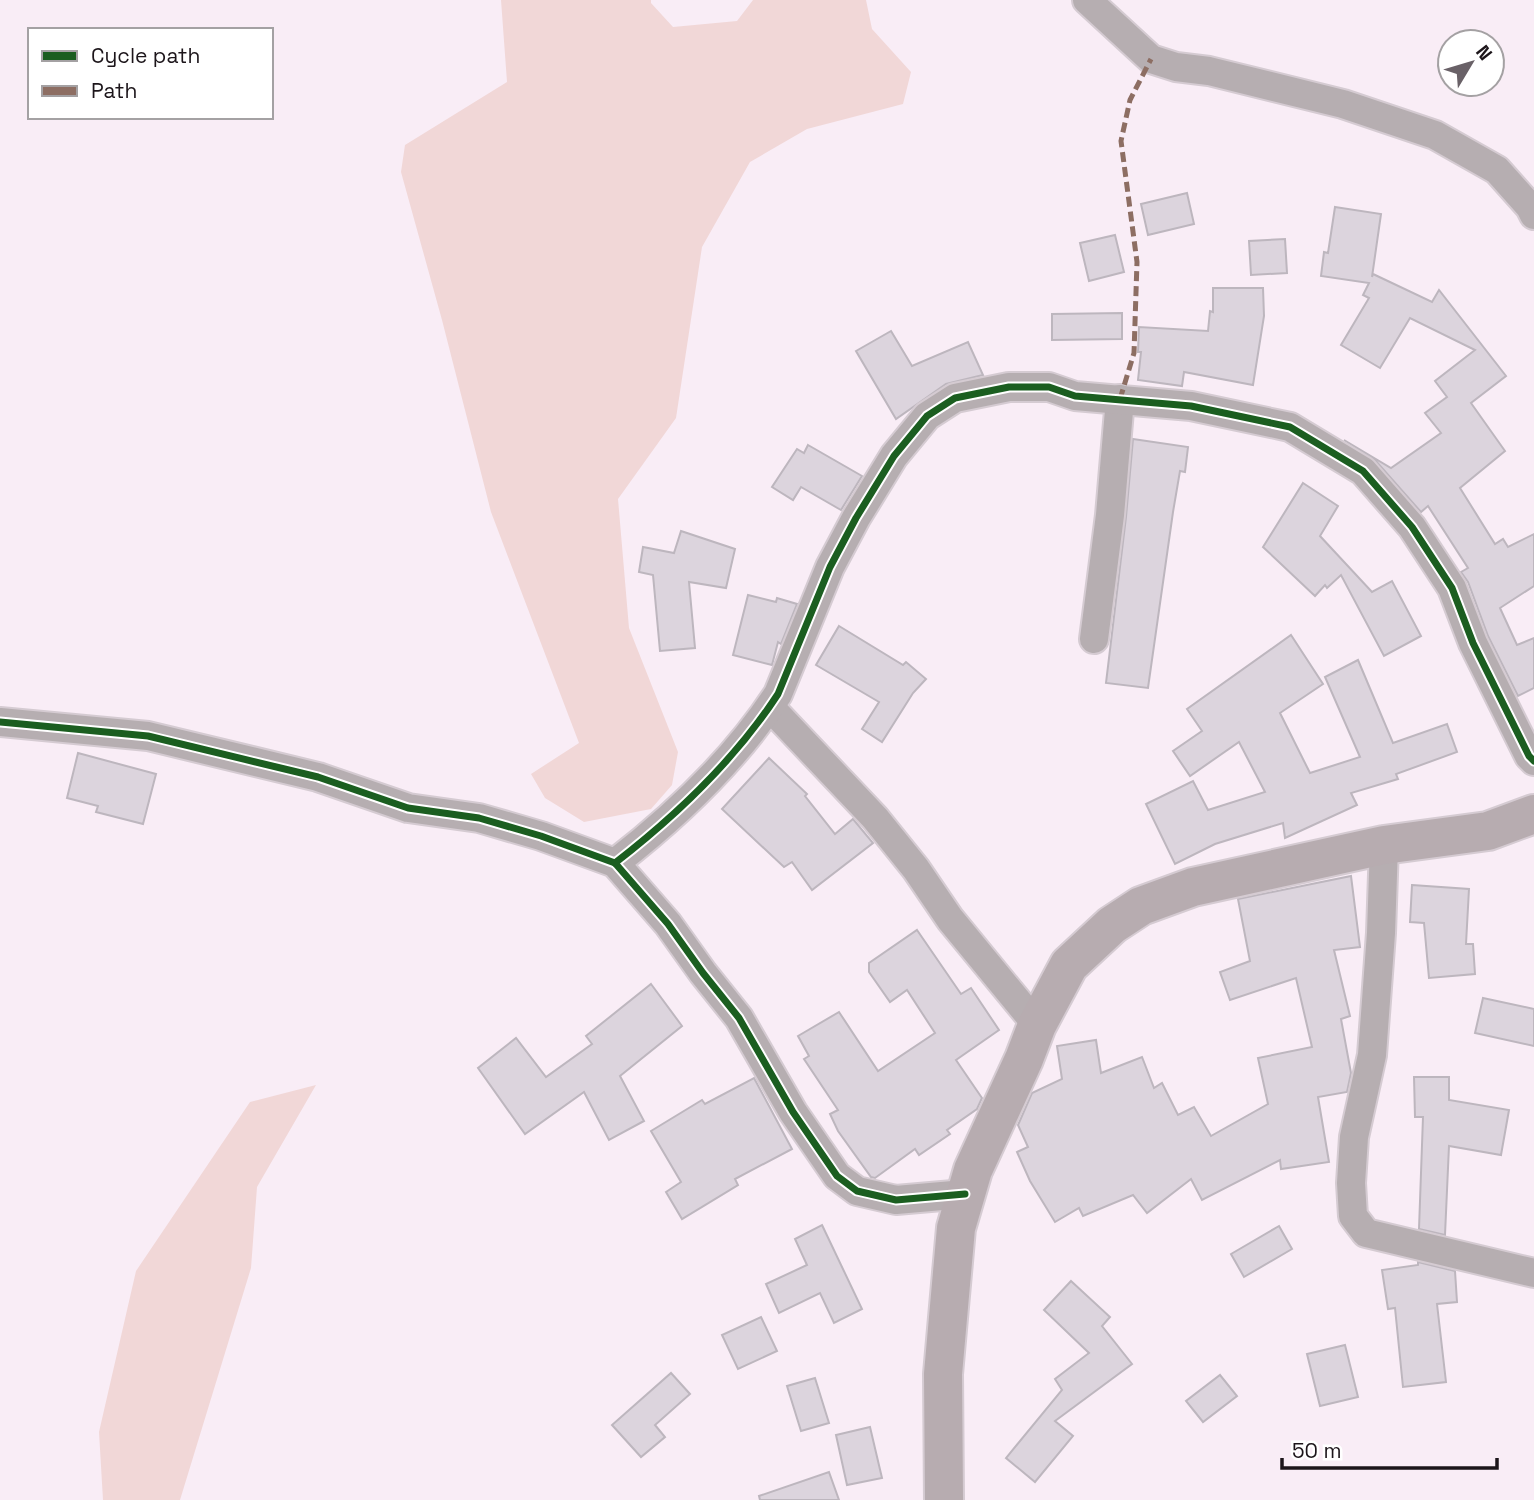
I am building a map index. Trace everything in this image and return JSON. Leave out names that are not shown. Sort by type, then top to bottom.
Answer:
[{"type":"street","points":[[1087,0],[1151,59],[1176,67],[1209,71],[1330,100],[1435,135],[1497,170],[1534,215]]},
{"type":"street","points":[[615,863],[657,830],[718,771],[770,707],[778,694],[830,566],[894,456],[927,416],[955,398],[1009,387],[1049,387],[1075,396],[1191,406],[1290,427],[1363,471],[1412,527],[1452,588],[1473,643],[1534,761]]},
{"type":"street","points":[[1094,639],[1111,516],[1120,399]]},
{"type":"street","points":[[770,707],[875,818],[916,869],[950,919],[1037,1026]]},
{"type":"street","points":[[0,722],[148,736],[318,777],[408,808],[492,822],[541,836],[615,863],[668,924],[739,1018],[793,1112],[837,1176],[857,1191],[896,1200],[964,1194]]},
{"type":"street","points":[[944,1500],[943,1374],[956,1228],[964,1194],[999,1110],[1037,1026],[1069,965],[1112,925],[1141,906],[1193,887],[1384,845],[1488,831],[1534,814]]},
{"type":"street","points":[[1384,845],[1372,1055],[1354,1137],[1351,1183],[1353,1216],[1366,1233],[1534,1273]]},
{"type":"shaded area","points":[[501,0],[651,0],[673,27],[737,21],[753,0],[866,0],[872,29],[911,72],[903,104],[807,129],[750,162],[702,247],[676,418],[618,499],[629,628],[678,752],[672,785],[651,809],[584,822],[545,798],[531,774],[579,743],[491,512],[401,172],[405,145],[507,82]]},
{"type":"shaded area","points":[[316,1085],[257,1187],[251,1268],[180,1500],[103,1500],[99,1432],[136,1271],[250,1102]]},
{"type":"building","points":[[1187,193],[1194,224],[1148,235],[1141,204]]},
{"type":"building","points":[[1335,207],[1381,214],[1372,277],[1373,274],[1432,302],[1439,290],[1506,376],[1471,403],[1505,451],[1460,488],[1495,544],[1503,539],[1508,547],[1534,534],[1534,586],[1500,608],[1517,645],[1534,638],[1534,688],[1518,696],[1488,636],[1468,582],[1461,572],[1468,568],[1428,506],[1421,512],[1375,460],[1344,440],[1391,468],[1441,433],[1425,413],[1447,397],[1435,381],[1475,350],[1410,318],[1380,368],[1341,345],[1369,298],[1363,295],[1369,283],[1321,276],[1324,252],[1328,253]]},
{"type":"building","points":[[1115,235],[1124,272],[1089,281],[1080,243]]},
{"type":"building","points":[[1285,239],[1287,273],[1251,275],[1249,241]]},
{"type":"building","points":[[1213,288],[1263,288],[1264,316],[1253,385],[1184,372],[1182,386],[1138,380],[1141,352],[1138,352],[1139,327],[1208,331],[1210,311],[1213,312]]},
{"type":"building","points":[[1122,313],[1122,339],[1052,340],[1052,314]]},
{"type":"building","points":[[891,331],[912,366],[968,342],[983,375],[946,384],[896,419],[856,351]]},
{"type":"building","points":[[1133,439],[1188,447],[1185,472],[1180,471],[1173,512],[1148,688],[1106,683]]},
{"type":"building","points":[[808,445],[862,476],[841,510],[801,487],[793,500],[772,487],[797,449],[804,453]]},
{"type":"building","points":[[1303,483],[1338,506],[1320,536],[1372,592],[1392,581],[1421,636],[1384,656],[1341,575],[1327,588],[1325,585],[1315,596],[1263,547]]},
{"type":"building","points":[[681,531],[735,549],[726,588],[689,582],[695,648],[660,651],[653,575],[639,572],[643,547],[674,553]]},
{"type":"building","points":[[748,595],[776,602],[777,598],[797,604],[781,644],[778,642],[772,665],[733,655]]},
{"type":"building","points":[[839,626],[903,665],[906,662],[926,679],[913,693],[882,742],[862,729],[879,702],[816,665]]},
{"type":"building","points":[[1291,635],[1323,684],[1280,713],[1310,773],[1360,757],[1325,677],[1358,660],[1393,743],[1447,724],[1457,752],[1396,774],[1398,779],[1351,793],[1357,805],[1285,838],[1283,823],[1215,844],[1175,864],[1146,804],[1193,781],[1208,810],[1265,792],[1239,742],[1190,776],[1173,751],[1202,731],[1187,709]]},
{"type":"building","points":[[78,753],[156,774],[143,824],[96,812],[98,806],[67,798]]},
{"type":"building","points":[[769,758],[807,794],[805,796],[835,834],[853,819],[873,843],[812,890],[792,862],[784,867],[722,809]]},
{"type":"building","points":[[1351,876],[1360,947],[1334,950],[1350,1016],[1341,1019],[1351,1073],[1347,1092],[1318,1097],[1329,1162],[1281,1169],[1280,1160],[1202,1200],[1191,1179],[1147,1213],[1133,1195],[1083,1216],[1079,1208],[1055,1222],[1030,1181],[1017,1152],[1028,1147],[1018,1125],[1032,1093],[1062,1079],[1057,1046],[1096,1040],[1101,1073],[1142,1057],[1154,1088],[1162,1083],[1178,1115],[1194,1107],[1211,1136],[1268,1104],[1258,1058],[1312,1047],[1296,978],[1230,1000],[1220,972],[1250,961],[1238,899]]},
{"type":"building","points":[[1412,885],[1469,889],[1466,944],[1473,944],[1475,974],[1429,978],[1424,923],[1410,922]]},
{"type":"building","points":[[917,930],[961,994],[971,988],[999,1030],[956,1060],[982,1098],[977,1109],[947,1130],[950,1134],[919,1155],[915,1149],[875,1178],[871,1177],[838,1131],[830,1114],[838,1110],[804,1059],[809,1056],[798,1036],[839,1012],[878,1071],[935,1033],[907,990],[890,1002],[869,972],[869,963]]},
{"type":"building","points":[[651,984],[682,1026],[620,1076],[644,1121],[609,1140],[584,1092],[525,1134],[478,1068],[516,1038],[546,1077],[592,1044],[586,1036]]},
{"type":"building","points":[[1483,998],[1534,1009],[1534,1046],[1475,1033]]},
{"type":"building","points":[[1414,1077],[1449,1077],[1449,1100],[1509,1110],[1501,1155],[1449,1146],[1445,1235],[1419,1229],[1423,1117],[1415,1117]]},
{"type":"building","points":[[754,1078],[792,1149],[735,1179],[738,1185],[682,1219],[666,1192],[681,1182],[651,1131],[702,1100],[705,1104]]},
{"type":"building","points":[[822,1225],[862,1309],[834,1323],[820,1293],[779,1313],[766,1284],[807,1265],[795,1239]]},
{"type":"building","points":[[1279,1226],[1292,1249],[1244,1277],[1231,1254]]},
{"type":"building","points":[[1418,1262],[1455,1271],[1457,1302],[1437,1304],[1446,1382],[1403,1387],[1395,1308],[1388,1309],[1382,1270],[1418,1265]]},
{"type":"building","points":[[1071,1281],[1110,1317],[1102,1326],[1132,1364],[1055,1421],[1073,1436],[1035,1482],[1006,1458],[1062,1390],[1055,1379],[1089,1353],[1044,1310]]},
{"type":"building","points":[[761,1317],[777,1351],[738,1369],[722,1335]]},
{"type":"building","points":[[1345,1345],[1358,1397],[1320,1406],[1307,1354]]},
{"type":"building","points":[[671,1373],[690,1394],[655,1425],[665,1437],[641,1457],[612,1425]]},
{"type":"building","points":[[1220,1375],[1237,1396],[1203,1422],[1186,1401]]},
{"type":"building","points":[[815,1378],[829,1423],[801,1431],[787,1386]]},
{"type":"building","points":[[870,1427],[882,1478],[847,1485],[836,1435]]},
{"type":"building","points":[[829,1472],[839,1500],[760,1500],[759,1496]]},
{"type":"marked path","points":[[1120,399],[1134,353],[1137,262],[1121,141],[1130,100],[1151,59]]},
{"type":"cycle path","points":[[615,863],[661,826],[704,785],[743,741],[778,694],[830,567],[856,518],[894,456],[927,416],[955,398],[1009,387],[1049,387],[1075,396],[1191,406],[1290,427],[1363,471],[1412,527],[1452,588],[1473,643],[1529,756],[1534,761]]},
{"type":"cycle path","points":[[0,722],[148,736],[318,777],[408,808],[479,818],[541,836],[615,863],[668,924],[739,1018],[793,1112],[837,1176],[857,1191],[896,1200],[965,1194]]}]
